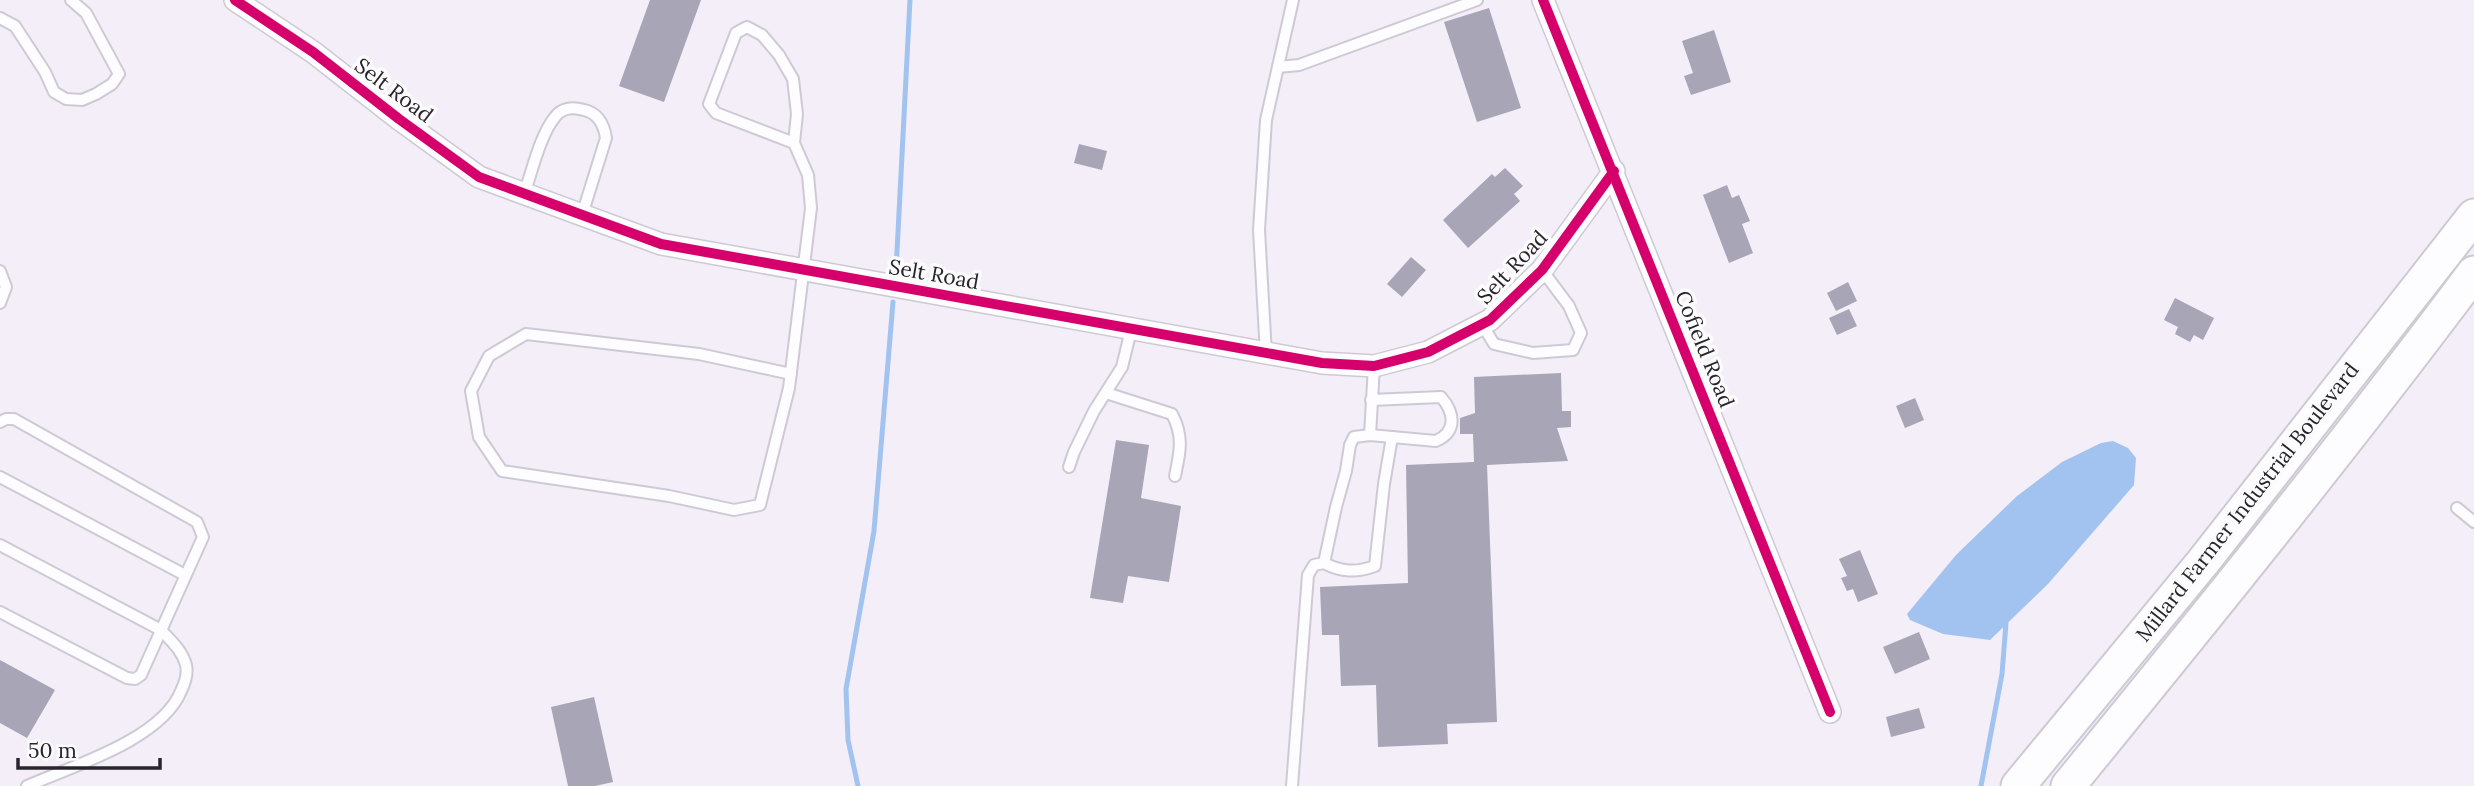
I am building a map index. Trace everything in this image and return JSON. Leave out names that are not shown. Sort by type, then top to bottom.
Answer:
[{"type":"main road","name":"Millard Farmer Industrial Boulevard","points":[[2018,786],[2203,562],[2474,216]]},
{"type":"main road","name":"Millard Farmer Industrial Boulevard","points":[[2068,786],[2409,360],[2474,273]]},
{"type":"street","name":"Selt Road","points":[[235,0],[313,52],[479,177],[661,244],[1322,363],[1374,366],[1428,352],[1490,320],[1542,270],[1614,171]]},
{"type":"street","name":"Cofield Road","points":[[1543,0],[1830,712]]},
{"type":"lane","points":[[0,18],[15,26],[45,72],[54,92],[66,99],[82,100],[112,84],[118,74],[86,13],[71,0]]},
{"type":"lane","points":[[1266,354],[1259,230],[1266,120],[1293,0]]},
{"type":"lane","points":[[1278,67],[1299,65],[1478,0]]},
{"type":"lane","points":[[790,374],[699,354],[526,334],[489,356],[471,391],[479,437],[502,471],[668,496],[734,510],[760,505],[790,374],[811,208],[808,175],[794,143],[797,114],[793,79],[771,45],[762,35],[747,27],[736,33],[709,104],[716,113],[794,143]]},
{"type":"lane","points":[[524,194],[544,137],[555,115],[572,107],[590,111],[604,125],[606,138],[582,215]]},
{"type":"lane","points":[[1482,324],[1494,344],[1533,353],[1573,350],[1581,333],[1569,306],[1542,270]]},
{"type":"lane","points":[[0,271],[6,287],[0,303]]},
{"type":"lane","points":[[1069,467],[1074,452],[1122,367],[1131,330]]},
{"type":"lane","points":[[1370,435],[1374,366]]},
{"type":"lane","points":[[1106,393],[1172,414],[1180,428],[1180,449],[1175,477]]},
{"type":"lane","points":[[1324,562],[1354,437],[1370,435],[1436,441],[1451,429],[1453,415],[1441,397],[1371,400]]},
{"type":"lane","points":[[0,422],[14,419],[197,522],[203,537],[141,675],[135,679],[127,678],[0,612]]},
{"type":"lane","points":[[1292,786],[1308,575],[1314,565],[1324,562],[1335,569],[1358,572],[1375,566],[1392,437]]},
{"type":"lane","points":[[0,477],[185,575]]},
{"type":"lane","points":[[2457,508],[2474,522]]},
{"type":"lane","points":[[0,545],[160,630],[176,646],[187,668],[178,698],[154,726],[132,740],[27,786]]},
{"type":"water","points":[[2113,441],[2128,448],[2136,458],[2134,485],[2048,584],[1990,640],[1943,634],[1910,620],[1907,614],[1956,555],[2017,496],[2062,462],[2101,443]]},
{"type":"building","points":[[650,0],[701,0],[664,102],[619,86]]},
{"type":"building","points":[[1489,8],[1521,108],[1477,122],[1444,22]]},
{"type":"building","points":[[1714,30],[1731,82],[1691,95],[1684,76],[1693,73],[1682,41]]},
{"type":"building","points":[[1079,144],[1107,151],[1102,170],[1074,163]]},
{"type":"building","points":[[1505,168],[1523,186],[1514,194],[1520,201],[1468,248],[1443,220],[1492,174],[1495,177]]},
{"type":"building","points":[[1727,185],[1732,198],[1739,195],[1750,221],[1742,224],[1753,253],[1729,263],[1703,195]]},
{"type":"building","points":[[1411,257],[1426,270],[1402,297],[1387,284]]},
{"type":"building","points":[[1848,282],[1857,301],[1836,311],[1827,293]]},
{"type":"building","points":[[2175,298],[2214,318],[2203,340],[2194,335],[2190,342],[2175,334],[2178,327],[2164,320]]},
{"type":"building","points":[[1849,309],[1857,326],[1837,335],[1829,318]]},
{"type":"building","points":[[1561,373],[1562,411],[1571,411],[1571,427],[1557,428],[1568,461],[1487,465],[1497,722],[1447,724],[1448,744],[1378,747],[1376,685],[1341,686],[1339,635],[1322,635],[1320,587],[1408,583],[1406,465],[1474,462],[1473,434],[1460,434],[1460,418],[1475,413],[1474,377]]},
{"type":"building","points":[[1915,398],[1924,420],[1905,428],[1896,406]]},
{"type":"building","points":[[1116,440],[1149,445],[1141,498],[1181,506],[1169,582],[1128,576],[1123,603],[1090,598]]},
{"type":"building","points":[[1860,550],[1878,594],[1858,602],[1853,589],[1847,591],[1841,578],[1847,576],[1839,559]]},
{"type":"building","points":[[1919,632],[1930,659],[1895,674],[1883,647]]},
{"type":"building","points":[[0,660],[55,690],[27,738],[0,723]]},
{"type":"building","points":[[594,697],[613,782],[595,786],[568,786],[551,707]]},
{"type":"building","points":[[1919,708],[1925,728],[1891,737],[1886,717]]},
{"type":"waterway","points":[[896,271],[910,0]]},
{"type":"waterway","points":[[858,786],[848,740],[846,689],[874,531],[893,302]]},
{"type":"waterway","points":[[1981,786],[2002,674],[2006,623]]},
{"type":"cycle path","points":[[235,0],[313,52],[479,177],[661,244],[1322,363],[1374,366],[1428,352],[1490,320],[1542,270],[1614,171]]},
{"type":"cycle path","points":[[1543,0],[1830,712]]}]
